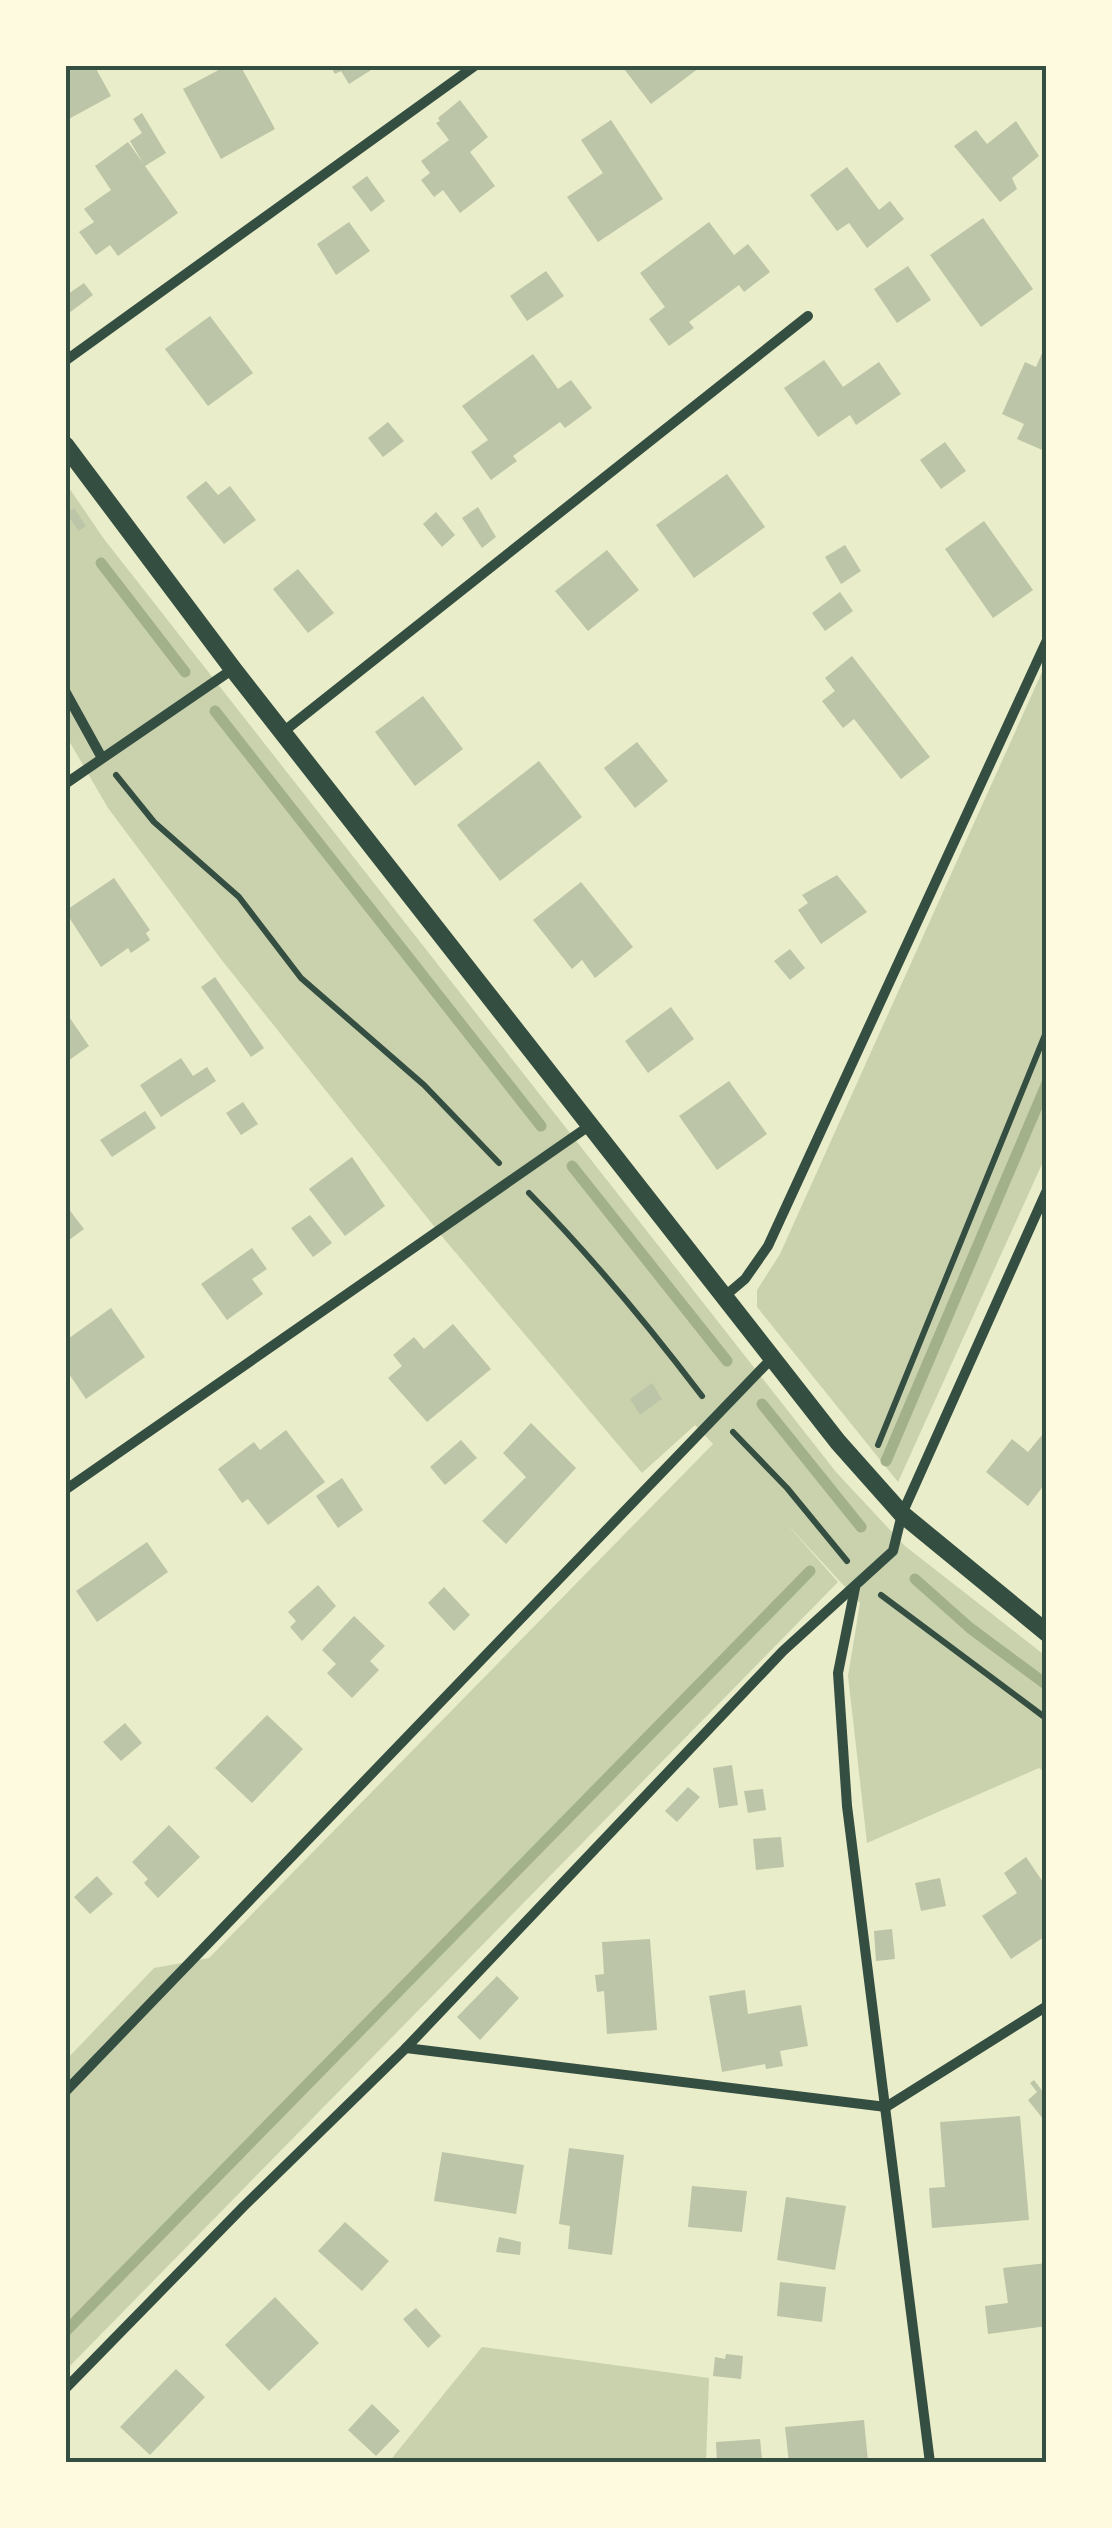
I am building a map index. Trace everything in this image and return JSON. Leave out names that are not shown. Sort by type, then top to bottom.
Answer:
[{"type":"street","points":[[65,361],[476,65]]},
{"type":"street","points":[[283,732],[808,316]]},
{"type":"street","points":[[65,445],[233,669],[866,1474],[902,1514],[1047,1632]]},
{"type":"street","points":[[725,1296],[745,1279],[768,1246],[1047,640]]},
{"type":"street","points":[[65,784],[233,669]]},
{"type":"street","points":[[65,691],[102,758]]},
{"type":"street","points":[[65,1490],[590,1126]]},
{"type":"street","points":[[65,2389],[406,2048],[783,1651],[892,1551],[902,1514],[1047,1190]]},
{"type":"street","points":[[65,2092],[772,1358]]},
{"type":"street","points":[[859,1584],[838,1674],[847,1806],[930,2463]]},
{"type":"street","points":[[406,2048],[886,2107],[1047,2006]]},
{"type":"path","points":[[102,758],[154,822],[239,897],[301,978],[424,1085],[576,1240],[635,1308],[717,1415],[788,1488],[859,1584],[1047,1719]]},
{"type":"path","points":[[866,1474],[1047,1030]]},
{"type":"green space","points":[[65,482],[104,539],[836,1472],[905,1546],[1047,1657],[1047,1774],[1039,1768],[867,1843],[848,1676],[860,1603],[785,1522],[838,1582],[65,2371],[65,2061],[154,1968],[209,1958],[713,1444],[695,1425],[642,1473],[445,1240],[224,963],[108,808],[65,734]]},
{"type":"green space","points":[[1047,661],[1047,1153],[898,1482],[757,1307],[757,1290],[780,1254]]},
{"type":"green space","points":[[482,2347],[709,2378],[706,2463],[388,2463]]},
{"type":"building","points":[[65,65],[94,65],[111,96],[65,121]]},
{"type":"building","points":[[228,65],[240,65],[275,129],[221,159],[183,89]]},
{"type":"building","points":[[330,65],[379,65],[349,84],[341,71],[335,74]]},
{"type":"building","points":[[621,65],[703,65],[651,104]]},
{"type":"building","points":[[460,100],[488,137],[470,152],[495,186],[460,213],[443,190],[434,197],[421,180],[430,173],[421,161],[449,140],[436,123]]},
{"type":"building","points":[[142,113],[166,153],[145,166],[178,213],[118,256],[110,245],[96,255],[79,232],[94,222],[84,209],[111,190],[95,166],[128,142],[143,163],[130,141],[142,133],[133,119]]},
{"type":"building","points":[[611,120],[663,199],[598,242],[567,197],[603,173],[581,140]]},
{"type":"building","points":[[1016,121],[1039,156],[1012,178],[1017,189],[1000,202],[954,146],[976,130],[987,144]]},
{"type":"building","points":[[847,167],[879,210],[890,201],[904,219],[867,248],[849,223],[837,231],[810,195]]},
{"type":"building","points":[[367,176],[385,201],[371,212],[352,187]]},
{"type":"building","points":[[983,218],[1033,289],[981,327],[930,255]]},
{"type":"building","points":[[349,222],[370,251],[336,275],[317,244]]},
{"type":"building","points":[[709,222],[734,255],[748,244],[770,272],[744,292],[739,285],[689,322],[694,328],[669,346],[649,319],[665,307],[640,273]]},
{"type":"building","points":[[908,266],[931,300],[897,323],[874,289]]},
{"type":"building","points":[[546,271],[564,296],[527,321],[510,296]]},
{"type":"building","points":[[84,283],[93,295],[65,316],[65,296]]},
{"type":"building","points":[[210,316],[253,373],[208,406],[165,349]]},
{"type":"building","points":[[1043,351],[1047,353],[1047,452],[1017,439],[1024,424],[1002,414],[1025,362],[1036,367]]},
{"type":"building","points":[[533,354],[558,389],[571,380],[592,408],[565,428],[560,422],[513,456],[517,461],[491,480],[471,452],[488,440],[462,406]]},
{"type":"building","points":[[824,360],[843,387],[879,362],[901,394],[856,425],[850,415],[818,437],[784,388]]},
{"type":"building","points":[[388,422],[404,441],[383,457],[368,438]]},
{"type":"building","points":[[945,442],[966,471],[941,489],[920,460]]},
{"type":"building","points":[[727,474],[765,527],[694,578],[656,525]]},
{"type":"building","points":[[206,481],[218,495],[230,486],[256,520],[224,544],[186,497]]},
{"type":"building","points":[[478,507],[496,537],[482,548],[462,518]]},
{"type":"building","points":[[74,508],[86,526],[78,531],[67,513]]},
{"type":"building","points":[[436,512],[455,535],[442,547],[423,524]]},
{"type":"building","points":[[984,521],[1033,590],[993,618],[945,549]]},
{"type":"building","points":[[845,545],[861,571],[841,584],[825,557]]},
{"type":"building","points":[[607,550],[639,590],[588,631],[555,591]]},
{"type":"building","points":[[298,569],[334,613],[308,633],[273,589]]},
{"type":"building","points":[[840,592],[853,611],[825,631],[812,613]]},
{"type":"building","points":[[852,656],[930,757],[901,779],[854,719],[843,728],[822,701],[835,691],[825,678]]},
{"type":"building","points":[[423,696],[463,749],[415,786],[375,732]]},
{"type":"building","points":[[637,742],[668,781],[635,808],[604,768]]},
{"type":"building","points":[[539,761],[582,817],[500,881],[457,825]]},
{"type":"building","points":[[837,875],[867,912],[821,944],[798,910],[808,903],[802,895]]},
{"type":"building","points":[[114,878],[150,930],[146,933],[150,940],[131,953],[128,948],[101,967],[65,911]]},
{"type":"building","points":[[581,882],[633,947],[595,978],[582,960],[572,969],[533,920]]},
{"type":"building","points":[[790,949],[805,968],[790,980],[774,961]]},
{"type":"building","points":[[215,977],[264,1048],[251,1057],[201,987]]},
{"type":"building","points":[[671,1007],[694,1039],[648,1073],[625,1041]]},
{"type":"building","points":[[65,1011],[89,1046],[65,1063]]},
{"type":"building","points":[[181,1058],[193,1076],[207,1067],[216,1081],[161,1117],[140,1085]]},
{"type":"building","points":[[729,1081],[767,1134],[717,1170],[679,1116]]},
{"type":"building","points":[[243,1102],[258,1124],[241,1135],[226,1113]]},
{"type":"building","points":[[145,1111],[156,1128],[112,1157],[100,1140]]},
{"type":"building","points":[[352,1157],[385,1206],[345,1236],[309,1189]]},
{"type":"building","points":[[65,1204],[84,1229],[65,1243]]},
{"type":"building","points":[[310,1215],[332,1243],[313,1257],[291,1228]]},
{"type":"building","points":[[252,1248],[267,1269],[252,1279],[263,1294],[227,1320],[201,1284]]},
{"type":"building","points":[[111,1308],[145,1357],[86,1399],[65,1368],[65,1341]]},
{"type":"building","points":[[453,1324],[491,1369],[427,1422],[388,1378],[402,1366],[393,1355],[414,1337],[424,1349]]},
{"type":"building","points":[[652,1383],[662,1399],[640,1415],[630,1399]]},
{"type":"building","points":[[531,1423],[576,1468],[506,1544],[482,1521],[526,1477],[503,1453]]},
{"type":"building","points":[[1047,1429],[1047,1481],[1028,1506],[986,1472],[1012,1439],[1028,1452]]},
{"type":"building","points":[[286,1430],[325,1482],[268,1525],[248,1499],[242,1503],[218,1469],[254,1442],[260,1450]]},
{"type":"building","points":[[461,1440],[477,1458],[445,1485],[430,1467]]},
{"type":"building","points":[[342,1478],[363,1510],[338,1528],[316,1496]]},
{"type":"building","points":[[147,1542],[168,1572],[97,1622],[76,1591]]},
{"type":"building","points":[[318,1585],[336,1606],[302,1641],[290,1627],[296,1621],[288,1612]]},
{"type":"building","points":[[444,1587],[470,1615],[454,1631],[428,1603]]},
{"type":"building","points":[[354,1616],[385,1646],[370,1661],[379,1670],[352,1698],[327,1673],[336,1664],[322,1650]]},
{"type":"building","points":[[267,1715],[303,1749],[252,1803],[215,1768]]},
{"type":"building","points":[[125,1723],[142,1743],[121,1761],[103,1742]]},
{"type":"building","points":[[732,1765],[738,1805],[719,1808],[713,1768]]},
{"type":"building","points":[[688,1787],[700,1797],[677,1822],[665,1811]]},
{"type":"building","points":[[763,1789],[766,1810],[748,1813],[744,1791]]},
{"type":"building","points":[[169,1825],[200,1857],[158,1898],[144,1883],[148,1879],[132,1862]]},
{"type":"building","points":[[781,1837],[784,1867],[756,1870],[753,1839]]},
{"type":"building","points":[[1026,1857],[1047,1888],[1047,1935],[1011,1959],[982,1916],[1017,1893],[1004,1873]]},
{"type":"building","points":[[97,1876],[113,1894],[90,1914],[74,1897]]},
{"type":"building","points":[[940,1878],[946,1906],[921,1911],[915,1883]]},
{"type":"building","points":[[892,1929],[895,1959],[876,1961],[874,1931]]},
{"type":"building","points":[[650,1939],[657,2030],[607,2034],[604,1991],[597,1992],[595,1975],[604,1974],[602,1942]]},
{"type":"building","points":[[497,1976],[519,1998],[480,2040],[457,2017]]},
{"type":"building","points":[[745,1990],[748,2014],[801,2005],[808,2046],[780,2051],[783,2066],[766,2069],[765,2064],[722,2072],[709,1996]]},
{"type":"building","points":[[1034,2080],[1047,2097],[1047,2124],[1028,2100],[1037,2092],[1030,2083]]},
{"type":"building","points":[[1020,2116],[1029,2220],[932,2228],[929,2188],[945,2187],[940,2122]]},
{"type":"building","points":[[569,2148],[624,2155],[612,2255],[568,2249],[570,2226],[559,2224]]},
{"type":"building","points":[[442,2152],[524,2165],[516,2214],[434,2201]]},
{"type":"building","points":[[692,2186],[747,2191],[742,2232],[688,2227]]},
{"type":"building","points":[[786,2197],[846,2206],[835,2270],[777,2260]]},
{"type":"building","points":[[345,2222],[389,2261],[362,2291],[318,2251]]},
{"type":"building","points":[[499,2237],[521,2242],[520,2255],[496,2252]]},
{"type":"building","points":[[1047,2263],[1047,2326],[988,2334],[985,2306],[1008,2303],[1003,2268]]},
{"type":"building","points":[[780,2282],[826,2287],[822,2322],[777,2316]]},
{"type":"building","points":[[275,2297],[319,2343],[269,2391],[225,2345]]},
{"type":"building","points":[[416,2308],[441,2336],[428,2348],[403,2319]]},
{"type":"building","points":[[726,2354],[743,2356],[741,2379],[713,2376],[715,2357],[725,2359]]},
{"type":"building","points":[[176,2369],[205,2397],[150,2455],[120,2427]]},
{"type":"building","points":[[372,2404],[400,2431],[376,2456],[348,2430]]},
{"type":"building","points":[[864,2420],[868,2461],[789,2463],[785,2427]]},
{"type":"building","points":[[760,2439],[762,2459],[717,2463],[716,2442]]},
{"type":"waterway","points":[[101,563],[185,672]]},
{"type":"waterway","points":[[215,711],[541,1126]]},
{"type":"waterway","points":[[886,1461],[1047,1083]]},
{"type":"waterway","points":[[572,1166],[727,1361]]},
{"type":"waterway","points":[[762,1404],[861,1527]]},
{"type":"waterway","points":[[65,2332],[810,1571]]},
{"type":"waterway","points":[[915,1579],[970,1628],[1047,1685]]}]
